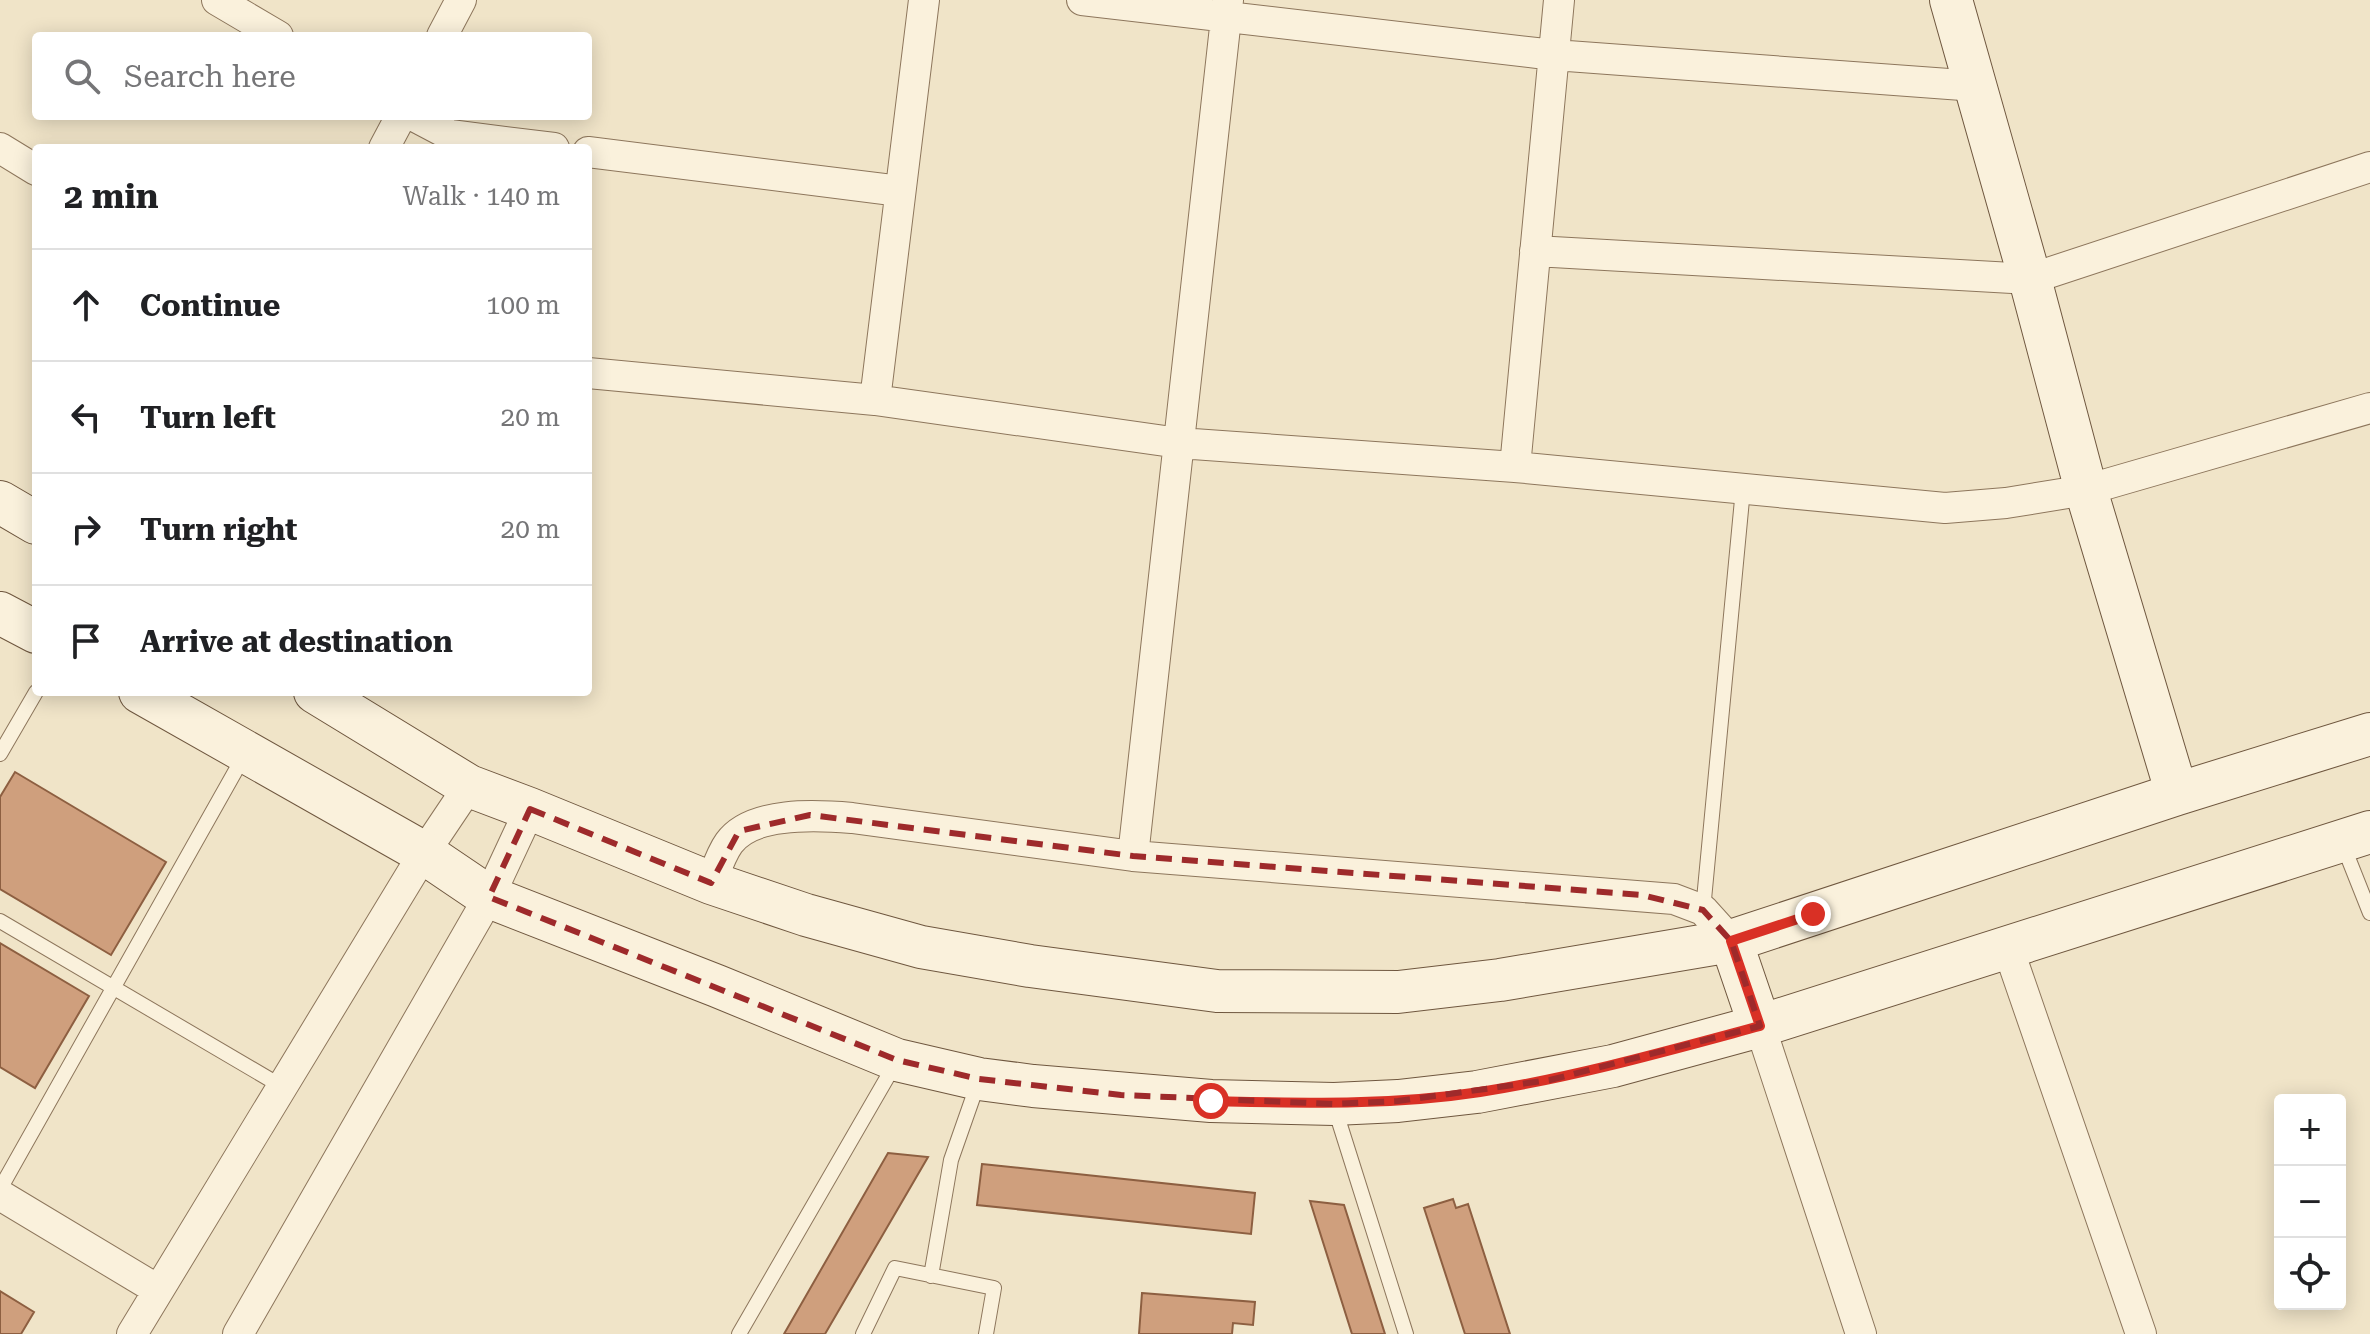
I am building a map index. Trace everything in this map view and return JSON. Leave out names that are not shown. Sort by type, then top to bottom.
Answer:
[{"type":"main road","points":[[1951,0],[2086,490],[2177,794]]},
{"type":"main road","points":[[0,502],[32,521]]},
{"type":"main road","points":[[0,613],[32,630]]},
{"type":"main road","points":[[147,696],[424,853],[489,897],[897,1060],[979,1079],[1121,1095],[1211,1101],[1334,1104],[1398,1101],[1477,1092],[1613,1066],[1760,1026],[2356,837]]},
{"type":"main road","points":[[322,696],[469,786],[711,883],[806,915],[921,947],[1030,966],[1217,991],[1398,992],[1500,980],[1731,941],[2370,734]]},
{"type":"main road","points":[[1731,941],[1760,1026]]},
{"type":"street","points":[[217,0],[271,32]]},
{"type":"street","points":[[444,32],[461,0]]},
{"type":"street","points":[[875,400],[924,0]]},
{"type":"street","points":[[1082,0],[1227,8],[1554,55],[1976,86]]},
{"type":"street","points":[[1515,467],[1559,0]]},
{"type":"street","points":[[1133,856],[1227,8]]},
{"type":"street","points":[[386,144],[399,120]]},
{"type":"street","points":[[422,120],[450,135],[522,144]]},
{"type":"street","points":[[0,148],[32,168]]},
{"type":"street","points":[[592,152],[900,191]]},
{"type":"street","points":[[1535,251],[2030,279],[2370,167]]},
{"type":"street","points":[[592,373],[875,400],[1179,443],[1515,467],[1945,508],[2006,503],[2086,490],[2370,408]]},
{"type":"street","points":[[132,1334],[424,853],[469,786]]},
{"type":"street","points":[[238,1334],[489,897],[530,809]]},
{"type":"street","points":[[711,883],[727,845],[739,831],[756,824],[810,815],[1133,856],[1674,899],[1703,910],[1731,941]]},
{"type":"street","points":[[2008,948],[2141,1334]]},
{"type":"street","points":[[1760,1026],[1861,1334]]},
{"type":"street","points":[[0,1195],[158,1290]]},
{"type":"lane","points":[[1703,910],[1743,489]]},
{"type":"lane","points":[[0,754],[34,696]]},
{"type":"lane","points":[[0,1189],[245,753]]},
{"type":"lane","points":[[2356,837],[2370,913]]},
{"type":"lane","points":[[0,921],[281,1086]]},
{"type":"lane","points":[[739,1334],[897,1060]]},
{"type":"lane","points":[[931,1276],[951,1160],[979,1079]]},
{"type":"lane","points":[[1334,1104],[1406,1334]]},
{"type":"lane","points":[[863,1334],[895,1268],[994,1288],[986,1334]]},
{"type":"highlighted area","points":[[530,809],[711,883],[739,831],[810,815],[1133,856],[1642,895],[1703,910],[1731,941],[1760,1026],[1550,1080],[1398,1101],[1334,1104],[1121,1095],[979,1079],[897,1060],[489,897]]},
{"type":"building","points":[[15,772],[166,862],[111,955],[0,889],[0,797]]},
{"type":"building","points":[[0,943],[89,996],[35,1088],[0,1067]]},
{"type":"building","points":[[888,1153],[928,1157],[825,1334],[784,1334]]},
{"type":"building","points":[[982,1164],[1255,1193],[1251,1234],[977,1205]]},
{"type":"building","points":[[1453,1199],[1456,1208],[1468,1204],[1510,1334],[1465,1334],[1424,1208]]},
{"type":"building","points":[[1310,1201],[1344,1205],[1385,1334],[1352,1334]]},
{"type":"building","points":[[0,1291],[34,1312],[21,1334],[0,1334]]},
{"type":"building","points":[[1142,1293],[1255,1302],[1253,1325],[1233,1323],[1232,1334],[1139,1334]]},
{"type":"route","points":[[1211,1101],[1334,1104],[1477,1092],[1613,1066],[1760,1026],[1731,941],[1813,914]]}]
